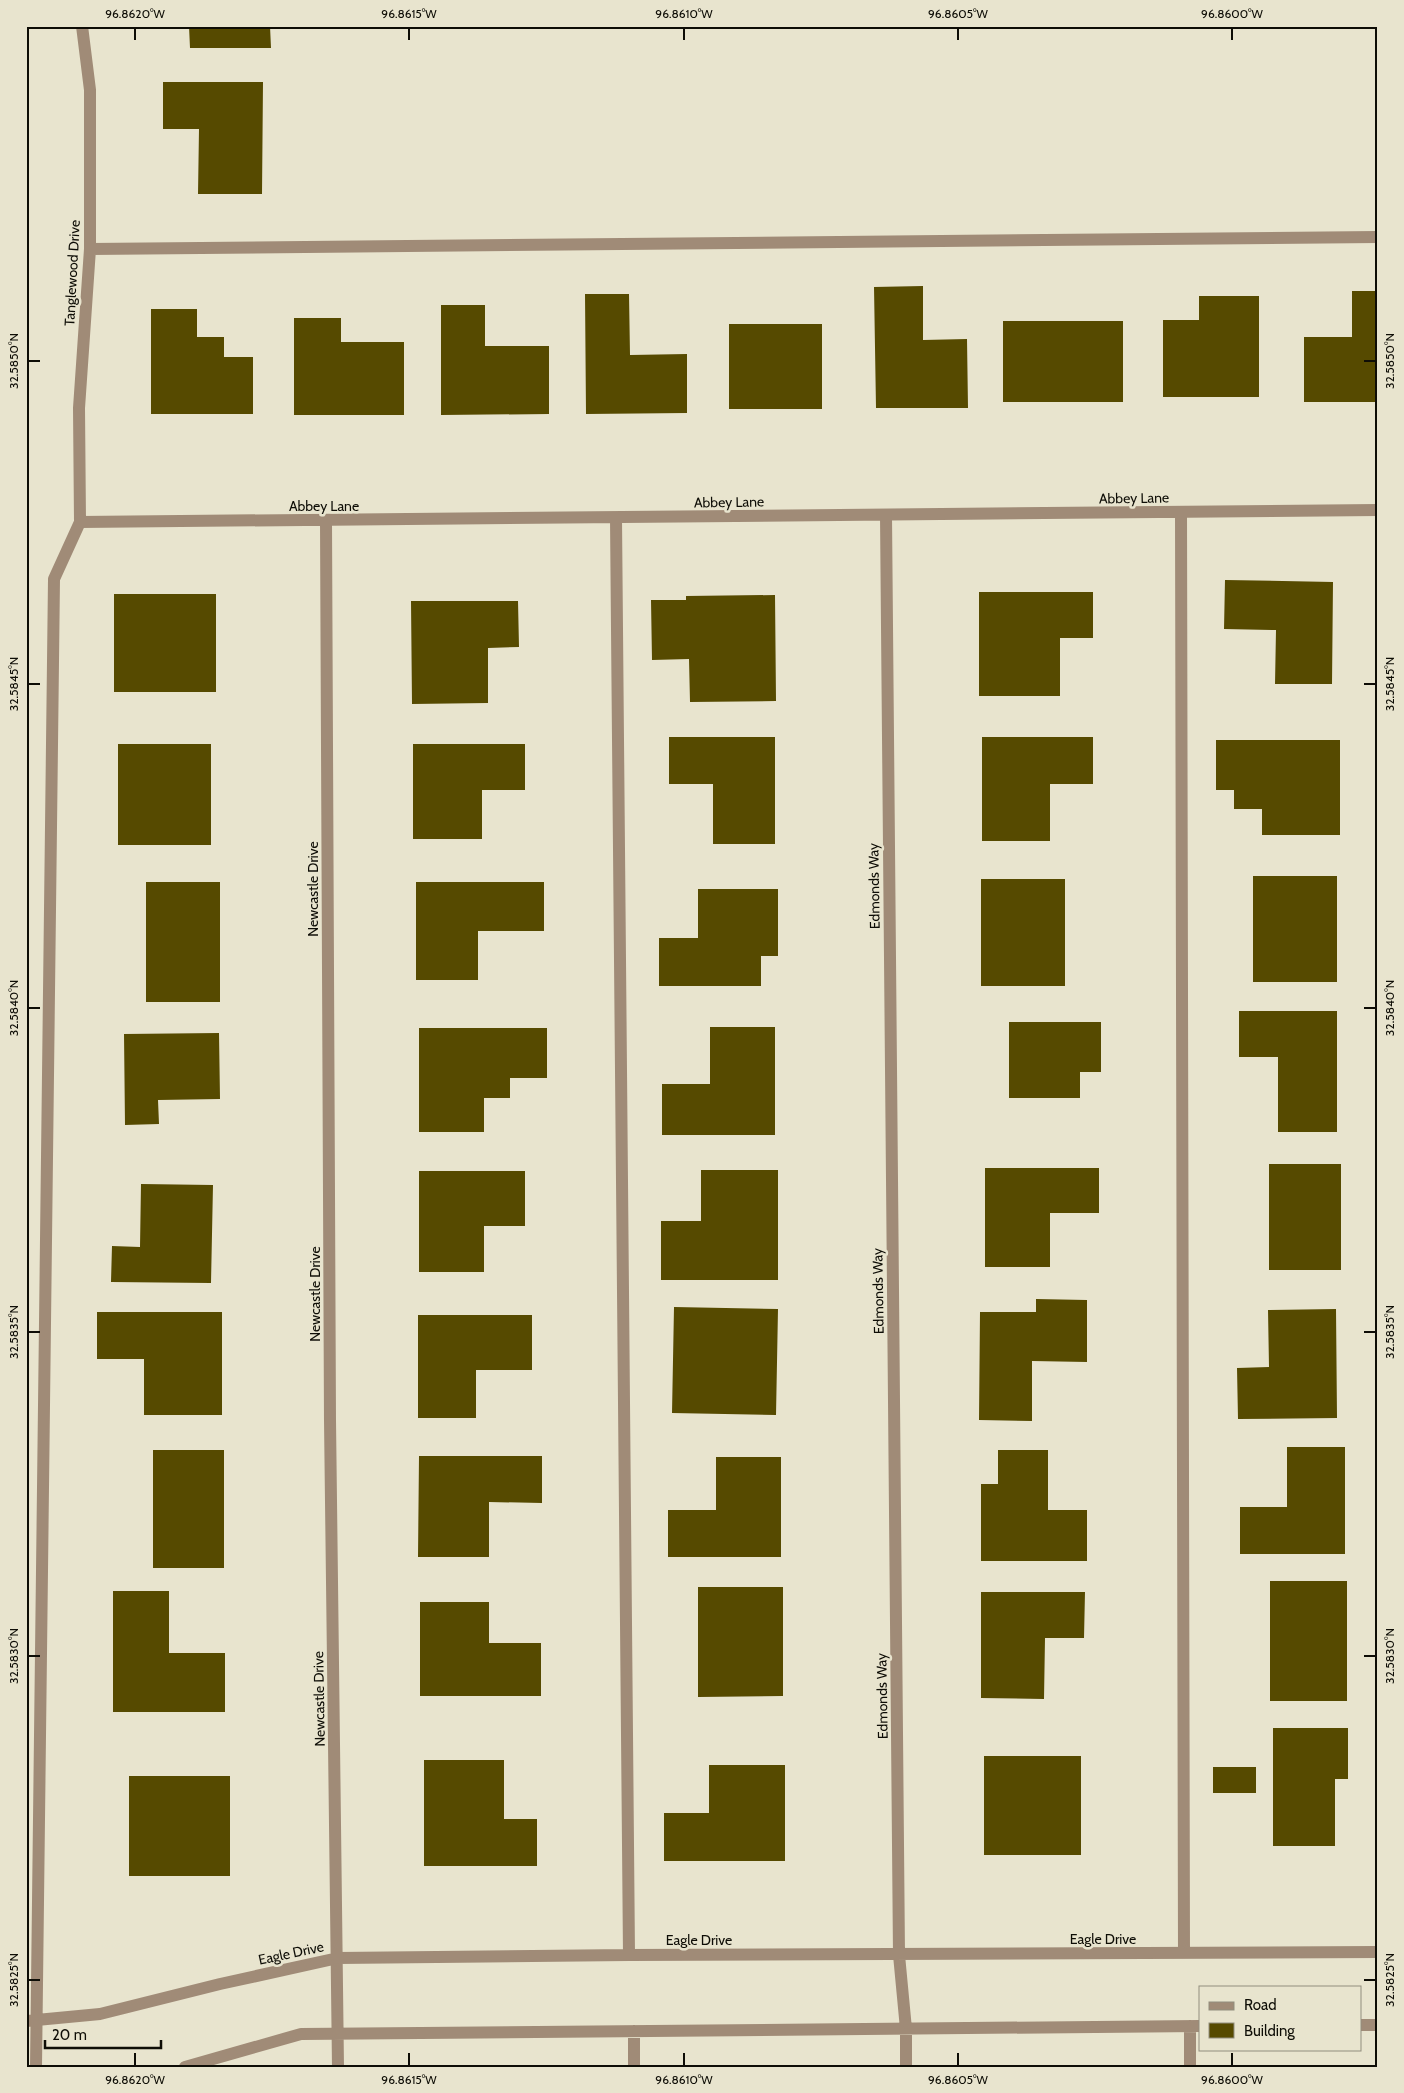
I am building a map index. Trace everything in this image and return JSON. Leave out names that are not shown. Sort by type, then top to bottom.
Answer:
[{"type":"street","name":"Tanglewood Drive","points":[[80,522],[79,408],[90,249],[90,90],[82,26]]},
{"type":"street","points":[[90,249],[1378,237]]},
{"type":"street","name":"Abbey Lane","points":[[80,522],[1378,510]]},
{"type":"street","points":[[1181,512],[1184,1953]]},
{"type":"street","name":"Edmonds Way","points":[[886,515],[899,1954],[906,2029],[906,2067]]},
{"type":"street","points":[[616,518],[629,1954]]},
{"type":"street","name":"Newcastle Drive","points":[[326,520],[330,1410],[338,2067]]},
{"type":"street","points":[[36,2067],[32,2022],[54,580],[80,522]]},
{"type":"street","name":"Eagle Drive","points":[[32,2022],[100,2014],[220,1984],[338,1958],[629,1954],[1378,1952]]},
{"type":"street","points":[[1362,2025],[1378,2025]]},
{"type":"street","points":[[185,2067],[301,2034],[1195,2026],[1190,2067]]},
{"type":"street","points":[[634,2031],[634,2067]]},
{"type":"building","points":[[189,26],[270,26],[271,48],[190,48]]},
{"type":"building","points":[[163,82],[263,82],[262,194],[198,194],[199,129],[163,129]]},
{"type":"building","points":[[923,286],[923,340],[967,339],[968,408],[876,408],[874,287]]},
{"type":"building","points":[[1352,291],[1378,291],[1378,402],[1304,402],[1304,337],[1352,337]]},
{"type":"building","points":[[585,294],[629,294],[630,355],[687,354],[687,413],[586,414]]},
{"type":"building","points":[[1199,296],[1259,296],[1259,397],[1163,397],[1163,320],[1199,320]]},
{"type":"building","points":[[441,305],[485,305],[485,346],[549,346],[549,414],[441,415]]},
{"type":"building","points":[[151,309],[197,309],[197,337],[224,337],[224,357],[253,357],[253,414],[151,414]]},
{"type":"building","points":[[294,318],[341,318],[341,342],[404,342],[404,415],[294,415]]},
{"type":"building","points":[[1003,321],[1123,321],[1123,402],[1003,402]]},
{"type":"building","points":[[729,324],[822,324],[822,409],[729,409]]},
{"type":"building","points":[[1225,580],[1333,582],[1332,684],[1275,684],[1276,630],[1224,629]]},
{"type":"building","points":[[979,592],[1093,592],[1093,638],[1060,638],[1060,696],[979,696]]},
{"type":"building","points":[[114,594],[216,594],[216,692],[114,692]]},
{"type":"building","points":[[775,595],[776,701],[690,702],[689,659],[652,660],[651,600],[686,600],[686,596]]},
{"type":"building","points":[[411,601],[518,601],[519,647],[488,648],[488,703],[412,704]]},
{"type":"building","points":[[669,737],[775,737],[775,844],[713,844],[713,784],[669,784]]},
{"type":"building","points":[[982,737],[1093,737],[1093,784],[1050,784],[1050,841],[982,841]]},
{"type":"building","points":[[1216,740],[1340,740],[1340,835],[1262,835],[1262,809],[1234,809],[1234,790],[1216,790]]},
{"type":"building","points":[[118,744],[211,744],[211,845],[118,845]]},
{"type":"building","points":[[413,744],[525,744],[525,790],[482,790],[482,839],[413,839]]},
{"type":"building","points":[[1253,876],[1337,876],[1337,982],[1253,982]]},
{"type":"building","points":[[981,879],[1065,879],[1065,986],[981,986]]},
{"type":"building","points":[[146,882],[220,882],[220,1002],[146,1002]]},
{"type":"building","points":[[416,882],[544,882],[544,931],[478,931],[478,980],[416,980]]},
{"type":"building","points":[[698,889],[778,889],[778,956],[761,956],[761,986],[659,986],[659,938],[698,938]]},
{"type":"building","points":[[1239,1011],[1337,1011],[1337,1132],[1278,1132],[1278,1057],[1239,1057]]},
{"type":"building","points":[[1009,1022],[1101,1022],[1101,1072],[1080,1072],[1080,1098],[1009,1098]]},
{"type":"building","points":[[710,1027],[775,1027],[775,1135],[662,1135],[662,1084],[710,1084]]},
{"type":"building","points":[[419,1028],[547,1028],[547,1078],[510,1078],[510,1098],[484,1098],[484,1132],[419,1132]]},
{"type":"building","points":[[219,1033],[220,1099],[158,1100],[159,1124],[125,1125],[124,1034]]},
{"type":"building","points":[[1269,1164],[1341,1164],[1341,1270],[1269,1270]]},
{"type":"building","points":[[985,1168],[1099,1168],[1099,1213],[1050,1213],[1050,1267],[985,1267]]},
{"type":"building","points":[[701,1170],[778,1170],[778,1280],[661,1280],[661,1221],[701,1221]]},
{"type":"building","points":[[419,1171],[525,1171],[525,1226],[484,1226],[484,1272],[419,1272]]},
{"type":"building","points":[[141,1184],[213,1185],[211,1283],[111,1282],[112,1246],[140,1247]]},
{"type":"building","points":[[1036,1299],[1087,1300],[1087,1362],[1032,1361],[1032,1421],[979,1420],[980,1312],[1036,1312]]},
{"type":"building","points":[[674,1307],[778,1309],[776,1415],[672,1413]]},
{"type":"building","points":[[1336,1309],[1337,1418],[1238,1419],[1237,1368],[1269,1367],[1268,1310]]},
{"type":"building","points":[[97,1312],[222,1312],[222,1415],[144,1415],[144,1359],[97,1359]]},
{"type":"building","points":[[418,1315],[532,1315],[532,1370],[476,1370],[476,1418],[418,1418]]},
{"type":"building","points":[[1287,1447],[1345,1447],[1345,1554],[1240,1554],[1240,1507],[1287,1507]]},
{"type":"building","points":[[153,1450],[224,1450],[224,1568],[153,1568]]},
{"type":"building","points":[[998,1450],[1048,1450],[1048,1510],[1087,1510],[1087,1561],[981,1561],[981,1484],[998,1484]]},
{"type":"building","points":[[419,1456],[542,1456],[542,1503],[489,1502],[489,1557],[418,1557]]},
{"type":"building","points":[[716,1457],[781,1457],[781,1557],[668,1557],[668,1510],[716,1510]]},
{"type":"building","points":[[1270,1581],[1347,1581],[1347,1701],[1270,1701]]},
{"type":"building","points":[[698,1587],[783,1587],[783,1696],[698,1697]]},
{"type":"building","points":[[113,1591],[169,1591],[169,1653],[225,1653],[225,1712],[113,1712]]},
{"type":"building","points":[[981,1592],[1085,1592],[1084,1638],[1045,1638],[1044,1699],[981,1698]]},
{"type":"building","points":[[420,1602],[489,1602],[489,1643],[541,1643],[541,1696],[420,1696]]},
{"type":"building","points":[[1273,1728],[1348,1728],[1348,1779],[1335,1779],[1335,1846],[1273,1846]]},
{"type":"building","points":[[984,1756],[1081,1756],[1081,1855],[984,1855]]},
{"type":"building","points":[[424,1760],[504,1760],[504,1819],[537,1819],[537,1866],[424,1866]]},
{"type":"building","points":[[709,1765],[785,1765],[785,1861],[664,1861],[664,1813],[709,1813]]},
{"type":"building","points":[[1213,1767],[1256,1767],[1256,1793],[1213,1793]]},
{"type":"building","points":[[129,1776],[230,1776],[230,1876],[129,1876]]}]
